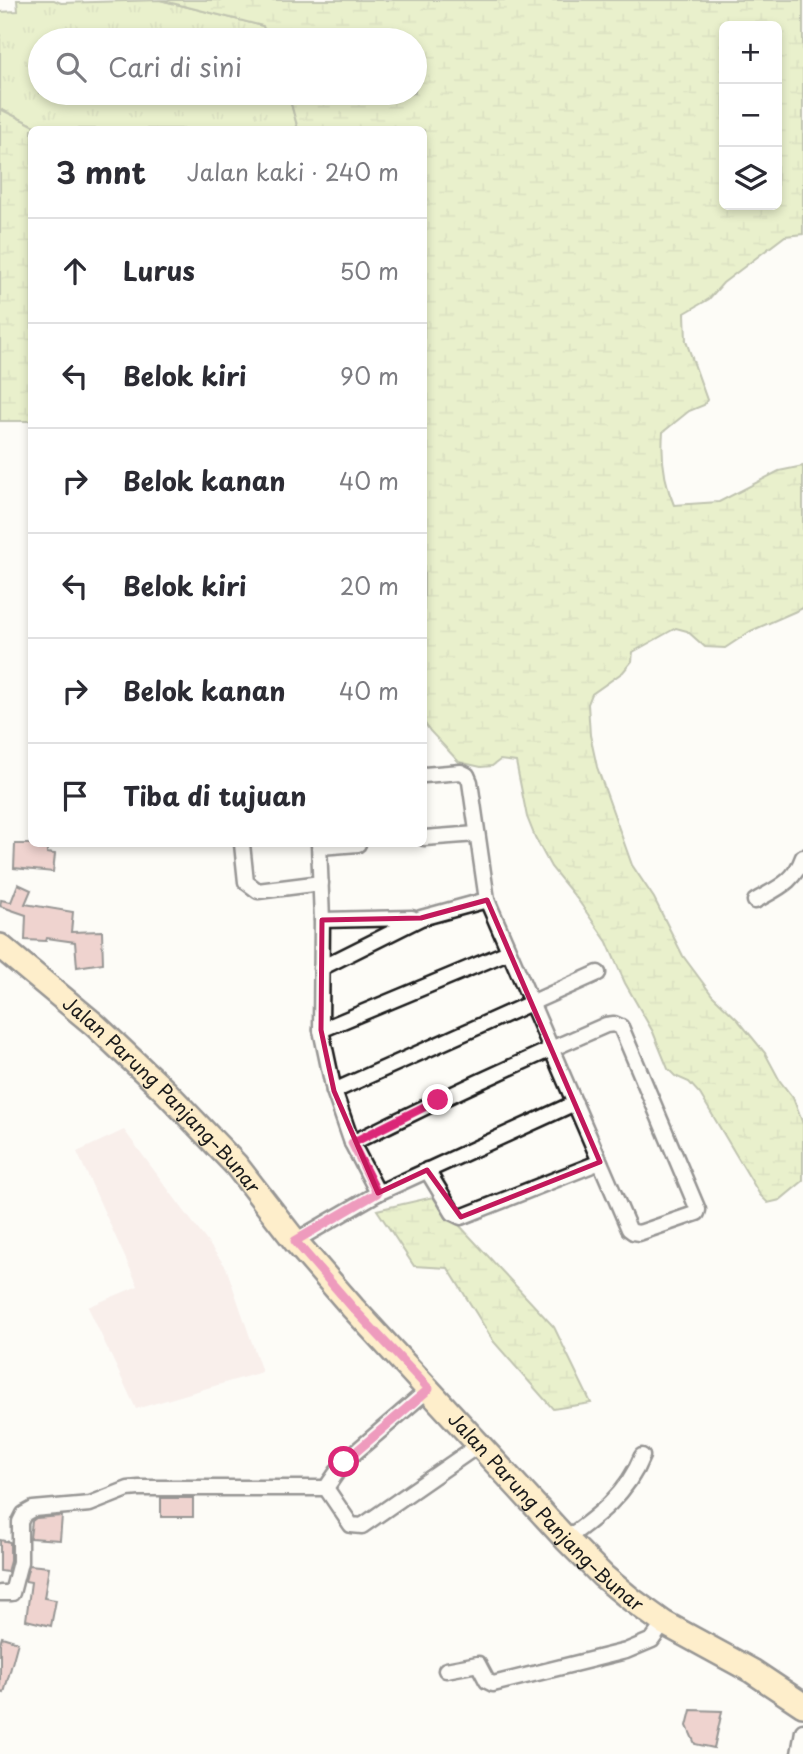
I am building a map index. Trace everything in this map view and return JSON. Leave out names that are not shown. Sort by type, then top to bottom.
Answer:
[{"type":"main road","name":"Jalan Parung Panjang–Bunar","points":[[0,947],[95,1025],[236,1164],[295,1241],[353,1308],[566,1539],[622,1592],[664,1623],[752,1671],[803,1704]]},
{"type":"street","points":[[352,1143],[438,1100],[552,1049],[607,1025],[614,1024],[621,1027],[698,1207],[697,1213],[639,1233],[629,1229],[575,1102],[552,1049],[509,952],[487,900],[467,775],[461,772],[427,775]]},
{"type":"street","points":[[427,838],[477,834]]},
{"type":"street","points":[[242,847],[246,882],[258,891],[321,883]]},
{"type":"street","points":[[320,847],[321,1030],[334,1091],[352,1143],[377,1193]]},
{"type":"street","points":[[755,901],[788,882],[795,875],[803,857]]},
{"type":"street","points":[[321,968],[421,918],[487,900]]},
{"type":"street","points":[[322,920],[421,918]]},
{"type":"street","points":[[321,1030],[509,952]]},
{"type":"street","points":[[334,1091],[598,973]]},
{"type":"street","points":[[295,1241],[377,1193],[575,1102]]},
{"type":"street","points":[[427,1170],[453,1213],[461,1217],[600,1162]]},
{"type":"street","points":[[326,1488],[344,1462],[429,1389]]},
{"type":"street","points":[[326,1488],[351,1525],[362,1526],[480,1444]]},
{"type":"street","points":[[566,1539],[619,1496],[642,1456]]},
{"type":"street","points":[[0,1593],[12,1593],[20,1562],[20,1522],[24,1514],[33,1509],[90,1504],[128,1489],[139,1488],[326,1488]]},
{"type":"street","points":[[446,1670],[478,1664],[487,1681],[492,1684],[626,1651],[652,1640],[664,1623]]},
{"type":"street","points":[[799,1754],[803,1731]]},
{"type":"highlighted area","points":[[487,900],[600,1162],[461,1217],[427,1170],[378,1193],[334,1091],[321,1030],[322,920],[421,918]]},
{"type":"shaded area","points":[[124,1130],[226,1267],[262,1372],[136,1409],[88,1307],[138,1286],[77,1152]]},
{"type":"green space","points":[[17,0],[54,0],[61,3],[160,0],[264,28],[28,28],[28,105],[291,105],[297,126],[35,126],[0,109],[0,12],[18,11]]},
{"type":"green space","points":[[160,0],[803,0],[803,234],[785,236],[723,283],[709,299],[685,313],[686,341],[707,400],[704,405],[689,411],[663,432],[662,451],[674,505],[719,502],[779,471],[803,466],[803,608],[751,631],[725,648],[705,647],[687,631],[676,628],[633,652],[632,661],[623,672],[592,694],[588,704],[590,735],[597,767],[632,865],[654,898],[683,956],[712,995],[738,1020],[765,1053],[793,1098],[803,1124],[803,1181],[780,1200],[768,1203],[760,1195],[700,1094],[689,1082],[675,1076],[668,1069],[653,1032],[625,983],[607,942],[551,867],[535,837],[527,817],[516,762],[500,760],[492,766],[481,767],[459,762],[427,726],[427,126],[297,126],[291,105],[427,105],[427,28],[264,28]]},
{"type":"green space","points":[[0,109],[35,126],[28,126],[28,421],[0,421]]},
{"type":"green space","points":[[433,1197],[554,1327],[591,1403],[553,1409],[494,1342],[448,1268],[414,1266],[377,1210]]},
{"type":"building","points":[[15,844],[47,847],[47,853],[55,854],[53,872],[14,868]]},
{"type":"building","points":[[18,884],[31,890],[25,904],[73,912],[71,932],[102,931],[103,963],[77,967],[75,942],[47,938],[46,941],[25,940],[26,915],[0,906],[1,900],[11,902]]},
{"type":"building","points":[[161,1498],[193,1498],[193,1517],[161,1517]]},
{"type":"building","points":[[62,1516],[60,1540],[30,1538],[32,1521],[36,1518]]},
{"type":"building","points":[[0,1540],[10,1542],[7,1572],[0,1571]]},
{"type":"building","points":[[29,1565],[49,1567],[44,1598],[56,1600],[51,1626],[26,1620],[31,1582],[25,1581]]},
{"type":"building","points":[[2,1637],[18,1642],[4,1693],[0,1692]]},
{"type":"building","points":[[691,1710],[722,1711],[714,1748],[695,1744],[687,1726]]},
{"type":"route","points":[[344,1462],[429,1389],[295,1241],[377,1193],[352,1143],[438,1100]]}]
